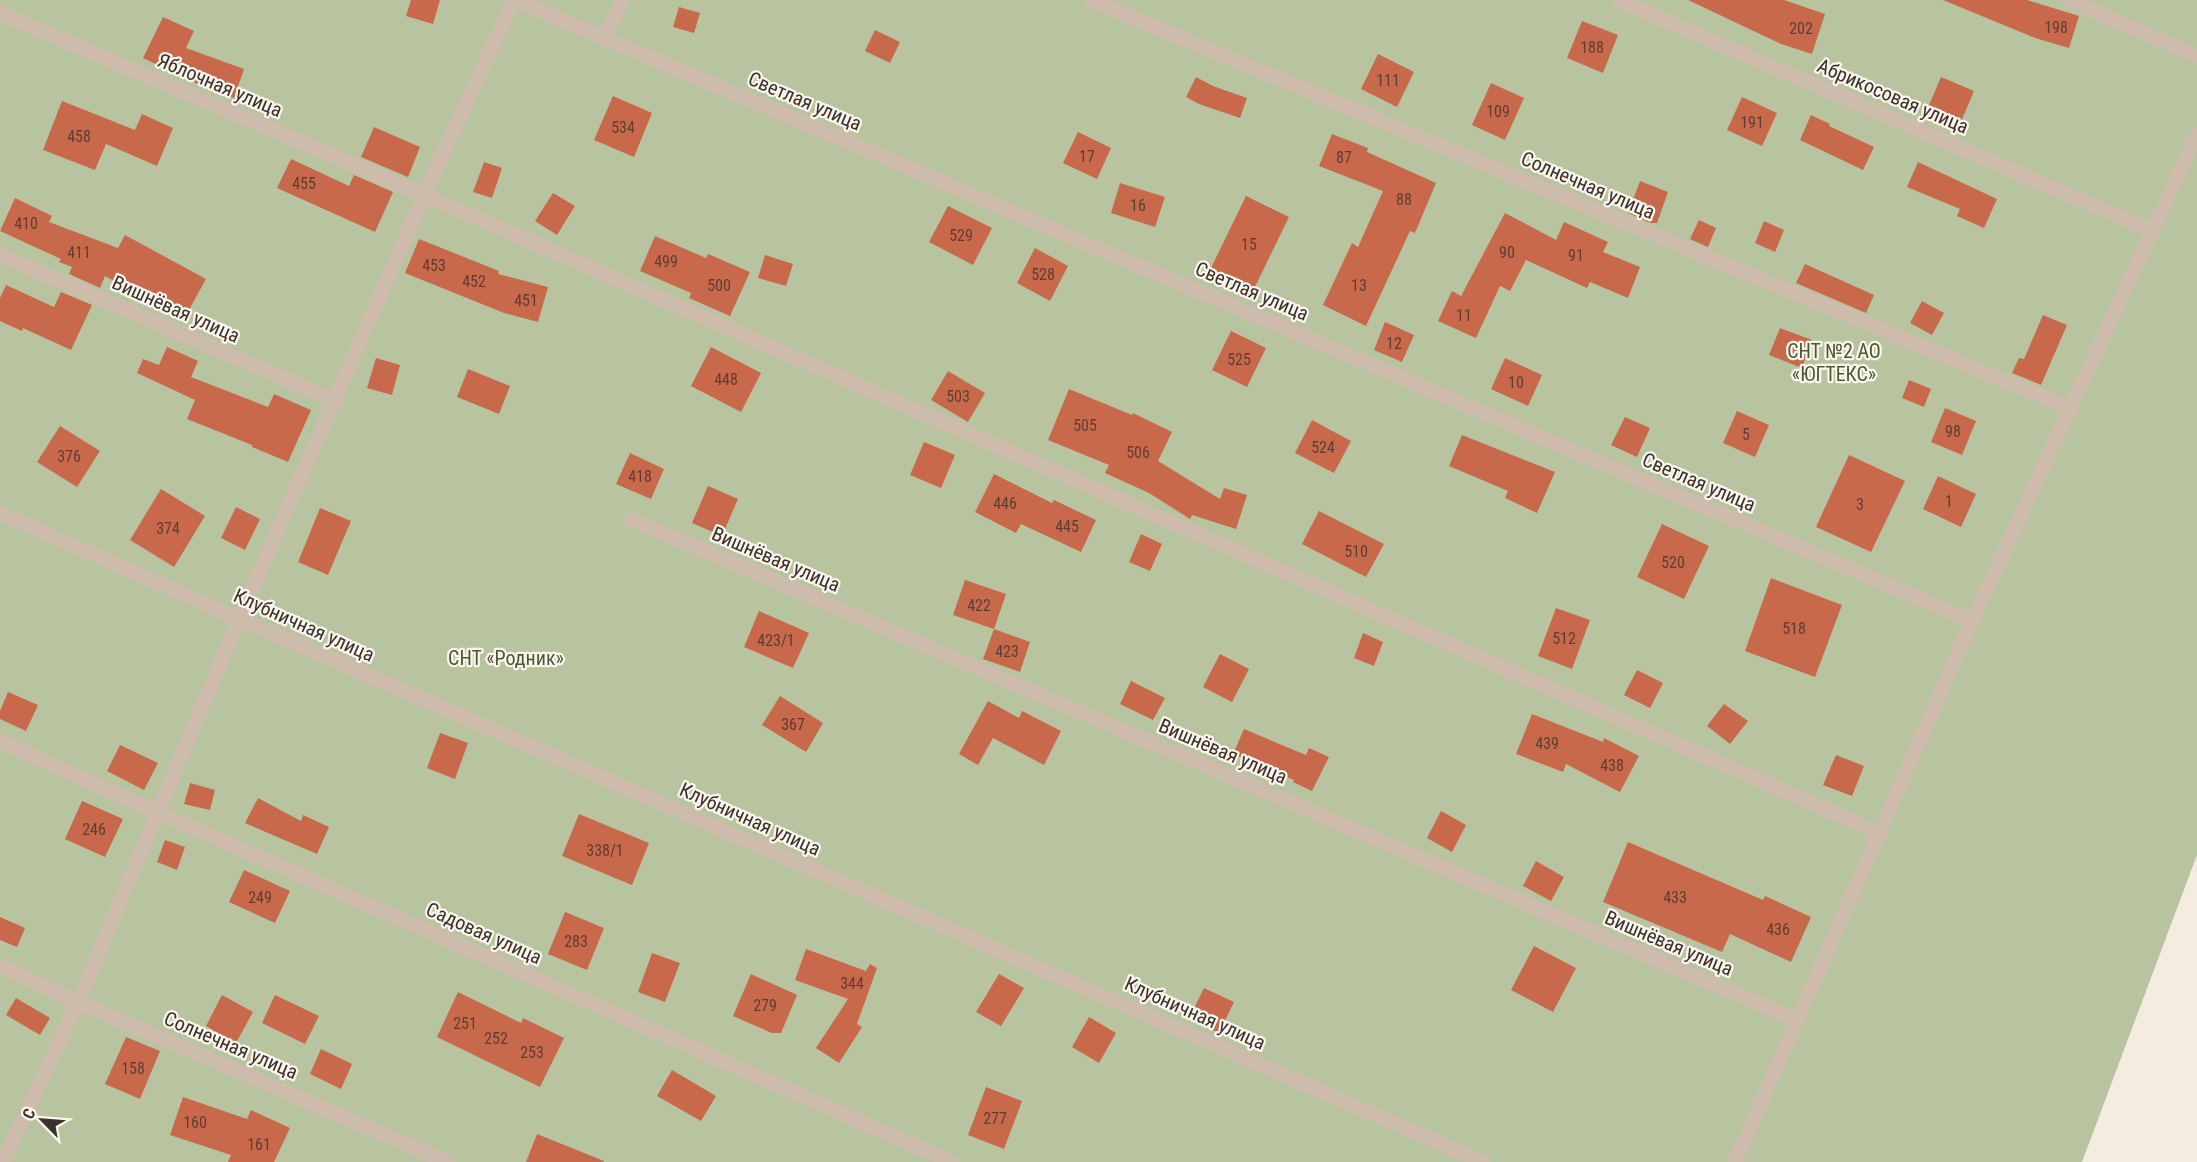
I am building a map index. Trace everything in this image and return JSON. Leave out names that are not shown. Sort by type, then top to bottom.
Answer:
[{"type":"street","name":"Светлая улица","points":[[515,0],[1972,621]]},
{"type":"street","points":[[3,1162],[78,1002],[239,619],[424,195],[515,0]]},
{"type":"street","points":[[605,38],[623,0]]},
{"type":"street","name":"Солнечная улица","points":[[1090,0],[2070,408]]},
{"type":"street","name":"Абрикосовая улица","points":[[1618,0],[2152,231]]},
{"type":"street","points":[[2068,0],[2197,56]]},
{"type":"street","name":"Яблочная улица","points":[[0,13],[424,195],[1880,833]]},
{"type":"street","points":[[1735,1162],[1972,621],[2197,134]]},
{"type":"street","name":"Вишнёвая улица","points":[[0,255],[336,401]]},
{"type":"street","name":"Клубничная улица","points":[[0,513],[1484,1162]]},
{"type":"street","name":"Вишнёвая улица","points":[[632,520],[1797,1020]]},
{"type":"street","name":"Садовая улица","points":[[0,741],[952,1162]]},
{"type":"street","name":"Солнечная улица","points":[[0,966],[447,1162]]},
{"type":"green space","name":"СНТ «Родник»","points":[[0,0],[2197,0],[2197,855],[2082,1162],[0,1162]]},
{"type":"building","points":[[411,0],[440,0],[433,24],[406,16]]},
{"type":"building","points":[[1688,0],[1784,0],[1825,14],[1812,54],[1781,44]]},
{"type":"building","points":[[1943,0],[2027,0],[2079,16],[2069,48],[2035,38]]},
{"type":"building","points":[[679,7],[700,13],[694,33],[673,27]]},
{"type":"building","points":[[163,17],[194,31],[186,48],[244,69],[234,98],[211,90],[143,58]]},
{"type":"building","points":[[1582,21],[1618,35],[1603,73],[1567,58]]},
{"type":"building","points":[[875,30],[900,42],[890,63],[865,51]]},
{"type":"building","points":[[1378,54],[1414,72],[1397,107],[1361,89]]},
{"type":"building","points":[[1196,77],[1213,86],[1247,98],[1240,118],[1199,104],[1186,97]]},
{"type":"building","points":[[1941,77],[1974,91],[1960,124],[1927,110]]},
{"type":"building","points":[[1491,83],[1524,98],[1505,140],[1472,125]]},
{"type":"building","points":[[613,96],[652,113],[634,157],[594,140]]},
{"type":"building","points":[[1742,97],[1777,113],[1762,146],[1727,130]]},
{"type":"building","points":[[62,101],[135,130],[142,114],[173,128],[157,166],[106,144],[95,170],[43,150]]},
{"type":"building","points":[[1811,115],[1874,147],[1863,170],[1800,140]]},
{"type":"building","points":[[374,127],[420,147],[408,177],[361,157]]},
{"type":"building","points":[[1078,132],[1111,148],[1097,179],[1063,163]]},
{"type":"building","points":[[1332,134],[1368,148],[1367,152],[1436,183],[1415,233],[1410,231],[1366,326],[1323,305],[1352,243],[1358,247],[1383,191],[1319,166]]},
{"type":"building","points":[[291,159],[349,186],[354,175],[393,192],[375,232],[277,188]]},
{"type":"building","points":[[484,162],[502,168],[492,198],[473,192]]},
{"type":"building","points":[[1918,162],[1997,199],[1984,228],[1957,216],[1960,209],[1907,187]]},
{"type":"building","points":[[1640,181],[1668,192],[1657,223],[1651,223],[1628,213]]},
{"type":"building","points":[[1120,183],[1165,197],[1155,227],[1111,213]]},
{"type":"building","points":[[553,193],[575,206],[557,235],[535,221]]},
{"type":"building","points":[[1246,196],[1289,217],[1252,293],[1209,272]]},
{"type":"building","points":[[15,198],[52,216],[49,222],[118,248],[125,235],[206,279],[184,319],[105,276],[100,288],[69,274],[72,267],[59,262],[61,259],[0,231]]},
{"type":"building","points":[[948,206],[992,228],[973,265],[929,242]]},
{"type":"building","points":[[1505,213],[1556,240],[1564,222],[1608,242],[1603,252],[1640,267],[1628,298],[1590,282],[1587,288],[1526,260],[1510,291],[1500,286],[1476,338],[1438,321],[1452,291],[1461,296]]},
{"type":"building","points":[[1699,220],[1716,228],[1708,247],[1690,239]]},
{"type":"building","points":[[1764,221],[1784,230],[1775,252],[1755,243]]},
{"type":"building","points":[[655,236],[706,258],[708,254],[750,272],[730,316],[689,298],[691,293],[640,271]]},
{"type":"building","points":[[419,239],[499,271],[498,274],[548,287],[538,322],[504,313],[405,273]]},
{"type":"building","points":[[1035,248],[1068,266],[1050,301],[1017,283]]},
{"type":"building","points":[[765,255],[793,264],[786,286],[758,278]]},
{"type":"building","points":[[1805,264],[1874,295],[1866,313],[1796,283]]},
{"type":"building","points":[[6,285],[54,307],[61,292],[92,305],[71,350],[23,328],[22,331],[0,321],[0,298]]},
{"type":"building","points":[[1922,301],[1944,313],[1932,335],[1910,323]]},
{"type":"building","points":[[2043,315],[2067,325],[2041,385],[2012,373],[2019,358],[2024,359]]},
{"type":"building","points":[[1385,322],[1414,335],[1402,362],[1374,350]]},
{"type":"building","points":[[1780,328],[1812,340],[1802,368],[1769,355]]},
{"type":"building","points":[[1231,331],[1266,348],[1247,387],[1212,370]]},
{"type":"building","points":[[167,347],[198,361],[191,377],[268,407],[274,394],[311,410],[288,462],[187,419],[195,400],[137,373],[143,359],[159,365]]},
{"type":"building","points":[[711,347],[761,373],[741,412],[691,386]]},
{"type":"building","points":[[376,358],[400,365],[392,395],[367,388]]},
{"type":"building","points":[[1505,358],[1542,375],[1528,406],[1491,389]]},
{"type":"building","points":[[468,369],[510,386],[499,414],[457,397]]},
{"type":"building","points":[[948,371],[985,393],[968,422],[931,400]]},
{"type":"building","points":[[1909,380],[1931,389],[1924,407],[1902,398]]},
{"type":"building","points":[[1069,389],[1132,415],[1133,413],[1172,432],[1158,461],[1220,499],[1224,488],[1247,495],[1236,529],[1192,515],[1190,519],[1149,493],[1105,473],[1109,465],[1048,440]]},
{"type":"building","points":[[1945,408],[1976,421],[1962,455],[1931,442]]},
{"type":"building","points":[[1737,411],[1769,425],[1755,457],[1723,443]]},
{"type":"building","points":[[1625,417],[1650,428],[1637,457],[1611,445]]},
{"type":"building","points":[[1312,420],[1351,441],[1334,473],[1295,453]]},
{"type":"building","points":[[60,426],[100,451],[77,487],[37,462]]},
{"type":"building","points":[[1462,435],[1555,472],[1537,513],[1505,498],[1508,491],[1449,466]]},
{"type":"building","points":[[924,442],[955,455],[941,488],[910,475]]},
{"type":"building","points":[[630,453],[664,469],[651,499],[616,484]]},
{"type":"building","points":[[1849,455],[1905,481],[1871,552],[1816,527]]},
{"type":"building","points":[[994,474],[1052,503],[1054,500],[1096,520],[1081,552],[1021,524],[1016,533],[975,512]]},
{"type":"building","points":[[1938,476],[1976,494],[1961,527],[1923,509]]},
{"type":"building","points":[[708,486],[738,499],[722,536],[692,523]]},
{"type":"building","points":[[161,489],[205,516],[174,567],[130,540]]},
{"type":"building","points":[[236,507],[260,519],[245,550],[221,538]]},
{"type":"building","points":[[320,508],[351,521],[328,575],[298,562]]},
{"type":"building","points":[[1319,511],[1384,544],[1366,577],[1302,544]]},
{"type":"building","points":[[1662,524],[1709,546],[1684,599],[1637,577]]},
{"type":"building","points":[[1141,534],[1162,544],[1150,571],[1129,562]]},
{"type":"building","points":[[1771,578],[1842,605],[1815,677],[1745,651]]},
{"type":"building","points":[[965,580],[1006,594],[994,629],[953,615]]},
{"type":"building","points":[[1556,608],[1590,620],[1572,669],[1538,656]]},
{"type":"building","points":[[759,611],[809,633],[793,668],[744,647]]},
{"type":"building","points":[[994,629],[1030,642],[1020,672],[983,659]]},
{"type":"building","points":[[1363,633],[1383,642],[1374,666],[1354,658]]},
{"type":"building","points":[[1220,654],[1249,669],[1232,702],[1203,687]]},
{"type":"building","points":[[1637,670],[1663,683],[1650,708],[1624,695]]},
{"type":"building","points":[[1131,681],[1165,698],[1153,720],[1120,704]]},
{"type":"building","points":[[8,692],[38,705],[26,731],[0,719],[0,711]]},
{"type":"building","points":[[780,696],[823,723],[806,752],[762,725]]},
{"type":"building","points":[[988,701],[1019,718],[1022,711],[1061,731],[1044,765],[993,738],[978,765],[959,754]]},
{"type":"building","points":[[1724,704],[1748,721],[1730,744],[1707,726]]},
{"type":"building","points":[[1532,714],[1603,742],[1604,738],[1639,756],[1620,792],[1566,764],[1563,772],[1516,754]]},
{"type":"building","points":[[1244,729],[1306,755],[1309,748],[1329,757],[1312,791],[1293,782],[1294,780],[1233,754]]},
{"type":"building","points":[[440,733],[468,743],[455,779],[427,768]]},
{"type":"building","points":[[120,745],[158,763],[144,790],[107,771]]},
{"type":"building","points":[[1836,755],[1864,766],[1852,796],[1823,785]]},
{"type":"building","points":[[190,783],[215,790],[210,810],[184,804]]},
{"type":"building","points":[[258,798],[301,821],[303,815],[329,827],[317,854],[245,823]]},
{"type":"building","points":[[82,801],[123,819],[105,857],[65,839]]},
{"type":"building","points":[[1441,811],[1466,825],[1452,852],[1427,838]]},
{"type":"building","points":[[579,814],[649,843],[632,885],[562,856]]},
{"type":"building","points":[[165,840],[185,847],[177,870],[157,862]]},
{"type":"building","points":[[1628,842],[1763,900],[1765,896],[1811,917],[1791,962],[1730,934],[1722,952],[1603,902]]},
{"type":"building","points":[[1536,861],[1564,877],[1551,901],[1523,886]]},
{"type":"building","points":[[244,870],[290,891],[275,923],[229,902]]},
{"type":"building","points":[[565,912],[604,928],[587,970],[548,954]]},
{"type":"building","points":[[0,917],[25,928],[17,947],[0,940]]},
{"type":"building","points":[[1534,946],[1576,968],[1553,1012],[1511,990]]},
{"type":"building","points":[[806,949],[866,971],[870,964],[877,968],[857,1024],[862,1027],[839,1063],[816,1048],[848,999],[795,980]]},
{"type":"building","points":[[652,953],[680,963],[665,1002],[638,992]]},
{"type":"building","points":[[751,974],[797,995],[781,1033],[772,1033],[733,1016]]},
{"type":"building","points":[[999,974],[1024,988],[1001,1026],[976,1012]]},
{"type":"building","points":[[1204,988],[1234,1002],[1219,1033],[1189,1019]]},
{"type":"building","points":[[458,992],[521,1023],[523,1018],[564,1038],[540,1087],[437,1037]]},
{"type":"building","points":[[222,995],[253,1012],[236,1043],[206,1026]]},
{"type":"building","points":[[275,995],[319,1016],[305,1044],[262,1023]]},
{"type":"building","points":[[16,998],[50,1018],[40,1035],[6,1015]]},
{"type":"building","points":[[1089,1017],[1116,1033],[1099,1063],[1072,1047]]},
{"type":"building","points":[[126,1037],[160,1051],[140,1099],[105,1084]]},
{"type":"building","points":[[321,1049],[352,1064],[341,1089],[310,1074]]},
{"type":"building","points":[[672,1070],[716,1096],[701,1121],[657,1096]]},
{"type":"building","points":[[986,1087],[1022,1101],[1004,1149],[968,1135]]},
{"type":"building","points":[[183,1097],[247,1119],[251,1110],[290,1128],[274,1162],[228,1162],[231,1155],[170,1135]]},
{"type":"building","points":[[537,1134],[604,1161],[604,1162],[526,1162]]},
{"type":"park label","name":"СНТ №2 АО «ЮГТЕКС»","points":[[1834,362]]}]
